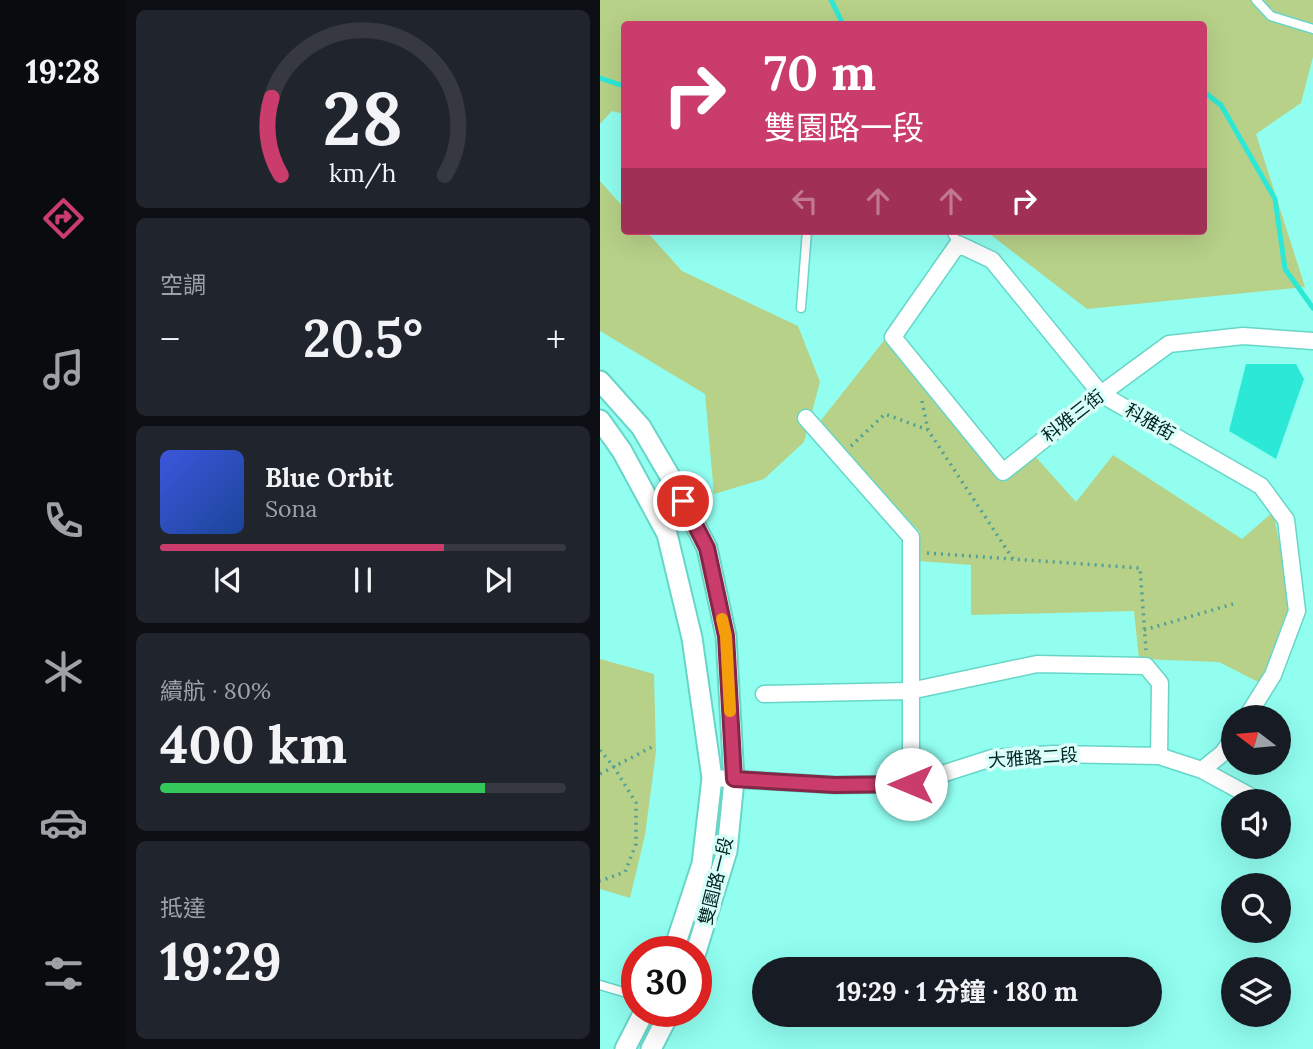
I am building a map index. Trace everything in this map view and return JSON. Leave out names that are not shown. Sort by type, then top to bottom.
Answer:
[{"type":"street","name":"科雅街","points":[[893,338],[955,238],[992,260],[1101,394],[1261,486],[1286,520],[1297,611],[1273,676],[1254,705]]},
{"type":"street","name":"科雅三街","points":[[893,338],[1003,472],[1169,344],[1243,336],[1313,341]]},
{"type":"street","name":"雙園路一段","points":[[600,381],[641,427],[707,548],[726,636],[734,779],[727,851],[701,936]]},
{"type":"street","points":[[806,418],[911,537],[911,784]]},
{"type":"street","name":"雙園路一段","points":[[600,420],[622,451],[667,534],[692,638],[712,778],[702,864],[678,936]]},
{"type":"street","points":[[764,694],[910,691],[1037,664],[1147,666],[1160,683],[1159,756]]},
{"type":"street","name":"大雅路二段","points":[[712,778],[835,785],[911,784],[992,758],[1054,754],[1159,756],[1202,770],[1237,789]]},
{"type":"street","points":[[1202,770],[1221,755]]},
{"type":"street","points":[[625,1049],[636,1027]]},
{"type":"street","points":[[651,1049],[662,1027]]},
{"type":"lane","points":[[1256,0],[1271,16],[1313,29]]},
{"type":"lane","points":[[801,309],[807,235]]},
{"type":"lane","points":[[600,985],[621,991]]},
{"type":"path","points":[[915,364],[928,430],[1013,559]]},
{"type":"path","points":[[840,457],[885,414],[928,430]]},
{"type":"path","points":[[911,552],[1141,568],[1147,666]]},
{"type":"path","points":[[1144,630],[1233,604]]},
{"type":"path","points":[[600,774],[652,747]]},
{"type":"path","points":[[600,750],[636,803],[636,844],[625,872],[600,881]]},
{"type":"shaded area","points":[[600,0],[1313,0],[1313,57],[1301,103],[1256,134],[1305,287],[1087,309],[991,235],[1207,235],[1207,21],[621,21],[621,113],[612,111],[600,124]]},
{"type":"shaded area","points":[[600,181],[621,205],[621,235],[650,235],[682,271],[798,326],[820,382],[804,442],[764,479],[714,494],[705,394],[600,331]]},
{"type":"shaded area","points":[[886,338],[1004,482],[1034,455],[1076,502],[1113,455],[1242,539],[1273,512],[1292,605],[1262,684],[1219,662],[1139,659],[1134,611],[971,615],[971,565],[919,561],[920,532],[818,424]]},
{"type":"shaded area","points":[[1246,364],[1296,364],[1304,379],[1276,459],[1229,431]]},
{"type":"shaded area","points":[[600,659],[654,674],[656,752],[645,835],[630,898],[600,889]]},
{"type":"waterway","points":[[831,0],[842,21]]},
{"type":"waterway","points":[[600,78],[621,85]]},
{"type":"waterway","points":[[1207,94],[1221,105],[1275,199],[1285,269],[1313,308]]},
{"type":"slow traffic","points":[[722,619],[726,636],[730,711]]},
{"type":"route","points":[[683,501],[707,548],[726,636],[734,779],[835,785],[911,784]]}]
